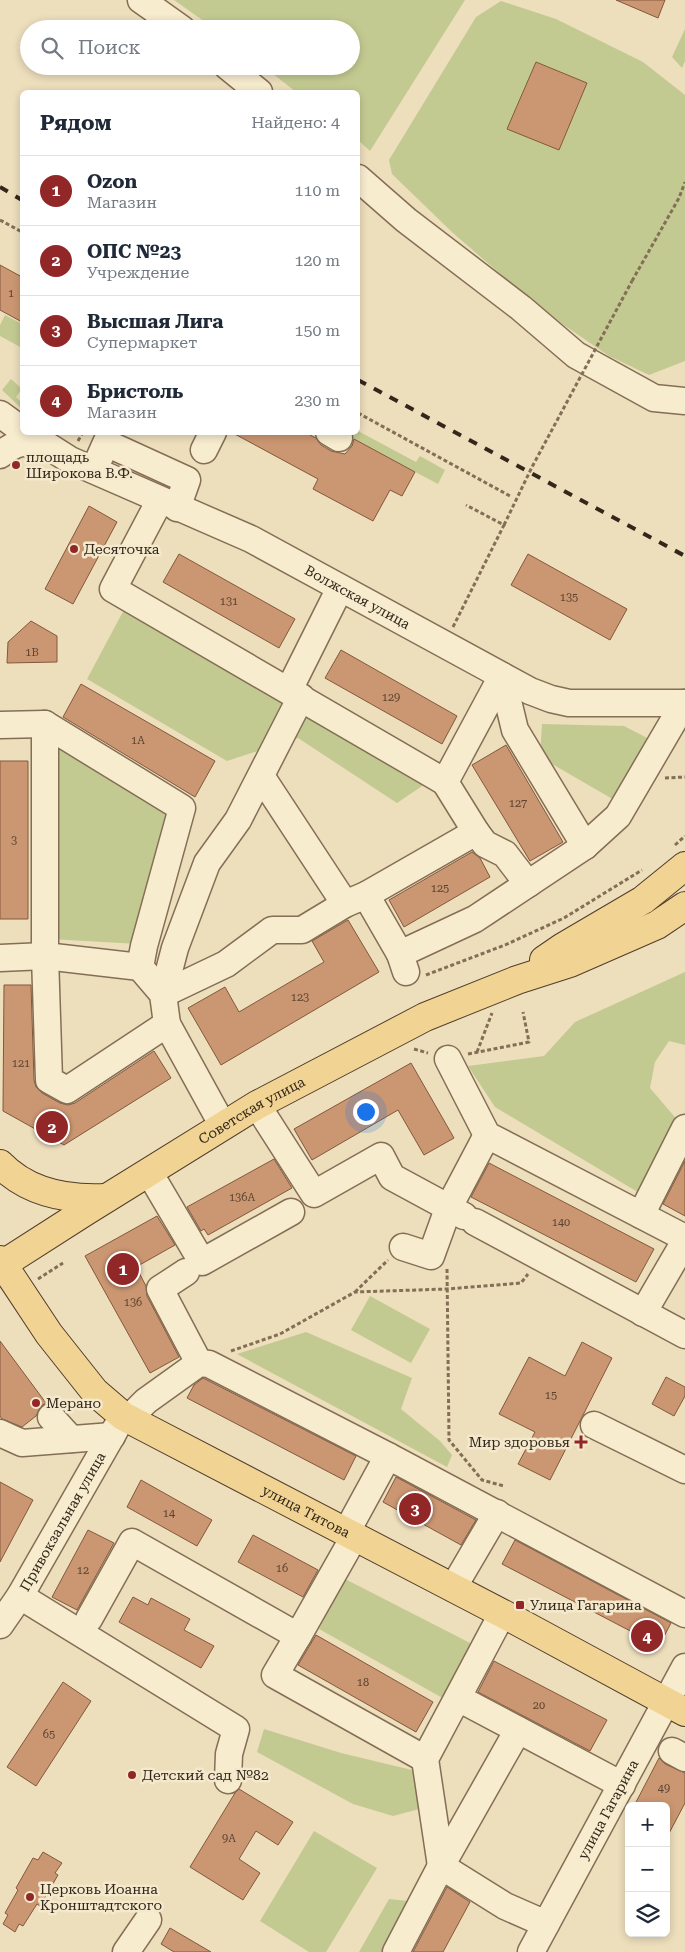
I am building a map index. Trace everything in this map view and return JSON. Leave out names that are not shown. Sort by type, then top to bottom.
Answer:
[{"type":"main road","points":[[517,980],[563,947],[644,900],[678,857]]},
{"type":"main road","points":[[517,980],[570,964],[657,925],[685,906]]},
{"type":"main road","name":"Советская улица","points":[[1,1264],[257,1105],[425,1016],[517,980]]},
{"type":"main road","points":[[0,1164],[12,1177],[40,1191],[72,1198],[106,1198]]},
{"type":"main road","name":"улица Титова","points":[[1,1264],[49,1334],[121,1424],[350,1535],[676,1707]]},
{"type":"street","points":[[141,0],[169,20]]},
{"type":"street","points":[[238,75],[257,90]]},
{"type":"street","points":[[360,180],[406,220],[521,308],[576,355],[654,398],[685,401]]},
{"type":"street","name":"Волжская улица","points":[[0,414],[20,428]]},
{"type":"street","points":[[0,455],[13,444],[22,442],[30,435]]},
{"type":"street","name":"Волжская улица","points":[[30,435],[94,470],[251,539],[444,645],[544,696],[569,703],[685,703]]},
{"type":"street","points":[[94,470],[106,443],[187,480],[107,586],[445,782],[485,844],[506,854],[528,884]]},
{"type":"street","points":[[223,1126],[167,1024],[163,994],[175,948],[207,863],[238,820],[261,776],[340,588]]},
{"type":"street","points":[[445,782],[502,676]]},
{"type":"street","points":[[502,676],[515,730],[585,846]]},
{"type":"street","points":[[261,776],[403,963],[475,919],[585,846],[618,816],[685,703]]},
{"type":"street","points":[[45,724],[45,956],[49,1080],[66,1090],[167,1024]]},
{"type":"street","points":[[0,725],[45,724],[182,808],[140,967]]},
{"type":"street","points":[[163,994],[226,964],[272,930],[302,930],[476,832]]},
{"type":"street","points":[[0,958],[45,956],[140,967],[163,994]]},
{"type":"street","points":[[448,1059],[486,1136],[641,1215],[685,1240],[644,1313]]},
{"type":"street","points":[[257,1105],[314,1194],[381,1156],[392,1177],[685,1335]]},
{"type":"street","points":[[641,1215],[685,1128]]},
{"type":"street","points":[[403,1247],[442,1271],[462,1215],[486,1136]]},
{"type":"street","points":[[149,1172],[202,1262],[291,1212]]},
{"type":"street","points":[[186,1272],[160,1289],[199,1363],[208,1364],[388,1456],[685,1614]]},
{"type":"street","name":"Привокзальная улица","points":[[2,1619],[20,1596],[121,1424],[146,1401],[199,1363]]},
{"type":"street","points":[[50,1417],[71,1439]]},
{"type":"street","points":[[0,1433],[22,1443],[71,1439],[121,1424]]},
{"type":"street","points":[[594,1425],[685,1470]]},
{"type":"street","points":[[388,1456],[298,1636],[275,1675],[425,1759]]},
{"type":"street","points":[[453,1588],[497,1513]]},
{"type":"street","points":[[89,1619],[132,1542],[298,1636]]},
{"type":"street","points":[[20,1596],[236,1730],[228,1754],[228,1780]]},
{"type":"street","points":[[502,1614],[425,1759],[441,1866],[505,1906],[546,1924]]},
{"type":"street","name":"улица Гагарина","points":[[531,1952],[622,1785],[676,1707],[685,1667]]},
{"type":"street","points":[[458,1698],[622,1785]]},
{"type":"street","points":[[396,1952],[441,1866],[518,1730]]},
{"type":"street","points":[[126,1952],[148,1920]]},
{"type":"path","points":[[444,645],[532,467],[632,280],[679,198],[685,182]]},
{"type":"path","points":[[0,220],[20,231]]},
{"type":"path","points":[[360,414],[510,496]]},
{"type":"path","points":[[466,504],[504,526]]},
{"type":"path","points":[[678,857],[685,836]]},
{"type":"path","points":[[403,963],[426,975],[505,945],[564,918],[645,868]]},
{"type":"path","points":[[477,1052],[495,1006]]},
{"type":"path","points":[[414,1049],[448,1059],[529,1042],[523,1012]]},
{"type":"path","points":[[199,1363],[280,1334],[354,1292],[403,1247]]},
{"type":"path","points":[[354,1292],[442,1271],[522,1283],[540,1257]]},
{"type":"path","points":[[442,1271],[449,1440],[482,1480],[504,1486]]},
{"type":"green space","points":[[174,0],[465,0],[370,151],[360,142],[360,90],[293,90],[274,75],[360,75],[360,20],[202,20]]},
{"type":"green space","points":[[501,1],[556,19],[643,62],[685,95],[685,361],[649,375],[609,356],[542,310],[453,233],[392,174],[389,160],[476,17]]},
{"type":"green space","points":[[685,29],[685,61],[682,68],[672,57]]},
{"type":"green space","points":[[5,315],[20,323],[20,347],[0,336],[0,325]]},
{"type":"green space","points":[[11,379],[20,387],[20,392],[16,397],[20,401],[20,407],[2,390]]},
{"type":"green space","points":[[360,432],[416,462],[420,456],[445,470],[438,484],[346,435],[360,435]]},
{"type":"green space","points":[[126,606],[428,782],[397,803],[298,738],[227,761],[87,679]]},
{"type":"green space","points":[[542,724],[624,726],[653,741],[616,801],[540,757]]},
{"type":"green space","points":[[51,742],[172,814],[138,944],[50,939]]},
{"type":"green space","points":[[685,972],[685,1045],[669,1041],[655,1062],[650,1088],[679,1122],[641,1194],[495,1107],[468,1066],[544,1056],[575,1022]]},
{"type":"green space","points":[[370,1296],[430,1329],[411,1363],[351,1330]]},
{"type":"green space","points":[[306,1332],[412,1378],[401,1409],[440,1441],[452,1455],[447,1467],[237,1354]]},
{"type":"green space","points":[[345,1579],[476,1646],[448,1701],[319,1629]]},
{"type":"green space","points":[[264,1729],[341,1753],[416,1771],[423,1808],[393,1816],[353,1804],[257,1752]]},
{"type":"green space","points":[[314,1831],[377,1868],[326,1952],[309,1952],[260,1921]]},
{"type":"green space","points":[[389,1899],[417,1902],[390,1952],[359,1952]]},
{"type":"building","points":[[616,0],[665,0],[658,18]]},
{"type":"building","points":[[536,62],[587,83],[559,150],[507,129]]},
{"type":"building","points":[[0,265],[20,276],[20,321],[0,310]]},
{"type":"building","points":[[237,435],[310,435],[331,451],[345,454],[352,446],[354,439],[415,472],[402,496],[390,490],[373,521],[313,489],[318,479]]},
{"type":"building","points":[[89,506],[117,522],[73,604],[45,589]]},
{"type":"building","points":[[179,554],[295,619],[279,648],[163,582]]},
{"type":"building","points":[[528,554],[627,609],[610,640],[511,585]]},
{"type":"building","points":[[31,621],[57,636],[57,662],[7,663],[8,642]]},
{"type":"building","points":[[341,650],[457,716],[442,744],[325,678]]},
{"type":"building","points":[[81,684],[215,761],[195,797],[63,717]]},
{"type":"building","points":[[506,745],[563,842],[530,861],[472,765]]},
{"type":"building","points":[[0,761],[28,761],[28,919],[0,919]]},
{"type":"building","points":[[472,852],[480,858],[490,877],[404,927],[389,900]]},
{"type":"building","points":[[348,920],[379,972],[221,1065],[188,1008],[225,987],[239,1012],[324,962],[312,941]]},
{"type":"building","points":[[4,985],[31,985],[34,1080],[36,1087],[42,1093],[60,1103],[68,1105],[75,1103],[154,1051],[171,1078],[64,1145],[3,1111]]},
{"type":"building","points":[[411,1063],[454,1138],[424,1155],[398,1110],[312,1160],[294,1129]]},
{"type":"building","points":[[274,1159],[292,1188],[208,1235],[204,1229],[201,1231],[187,1207]]},
{"type":"building","points":[[685,1161],[685,1216],[663,1204]]},
{"type":"building","points":[[489,1163],[654,1249],[636,1282],[471,1197]]},
{"type":"building","points":[[157,1216],[175,1245],[136,1267],[146,1286],[147,1296],[179,1357],[150,1373],[85,1256]]},
{"type":"building","points":[[0,1341],[46,1403],[41,1406],[36,1416],[22,1427],[2,1419],[0,1416]]},
{"type":"building","points":[[582,1342],[612,1358],[550,1480],[518,1464],[535,1432],[499,1414],[529,1357],[565,1376]]},
{"type":"building","points":[[666,1377],[685,1387],[685,1396],[674,1416],[652,1404]]},
{"type":"building","points":[[203,1378],[356,1456],[344,1480],[187,1398],[194,1385]]},
{"type":"building","points":[[396,1477],[476,1520],[461,1545],[383,1502]]},
{"type":"building","points":[[141,1480],[212,1520],[197,1546],[127,1507]]},
{"type":"building","points":[[0,1482],[33,1500],[0,1562]]},
{"type":"building","points":[[88,1530],[114,1543],[77,1610],[52,1597]]},
{"type":"building","points":[[253,1535],[318,1570],[303,1597],[238,1562]]},
{"type":"building","points":[[515,1540],[671,1623],[659,1646],[502,1564]]},
{"type":"building","points":[[133,1597],[148,1605],[151,1598],[190,1619],[184,1630],[214,1646],[201,1668],[119,1622]]},
{"type":"building","points":[[316,1635],[433,1702],[416,1732],[298,1665]]},
{"type":"building","points":[[494,1661],[607,1720],[590,1751],[478,1692]]},
{"type":"building","points":[[63,1682],[91,1701],[36,1786],[7,1767]]},
{"type":"building","points":[[659,1758],[665,1764],[685,1773],[685,1803],[670,1831],[670,1802],[636,1802]]},
{"type":"building","points":[[239,1789],[293,1822],[278,1845],[256,1831],[239,1859],[260,1873],[243,1900],[190,1867]]},
{"type":"building","name":"Церковь Иоанна Кронштадтского","points":[[43,1852],[62,1863],[55,1873],[58,1875],[40,1906],[37,1904],[23,1926],[19,1924],[15,1932],[3,1924],[8,1915],[5,1913],[18,1890],[16,1888],[33,1858],[38,1860]]},
{"type":"building","points":[[447,1887],[470,1902],[443,1952],[413,1952]]},
{"type":"building","points":[[170,1928],[211,1952],[174,1952],[161,1944]]},
{"type":"railway","points":[[0,187],[20,199]]},
{"type":"railway","points":[[360,381],[685,556]]},
{"type":"place","name":"площадь Широкова В.Ф.","points":[[16,465]]},
{"type":"place","name":"Десяточка","points":[[74,549]]},
{"type":"place","name":"ОПС №23","points":[[52,1127]]},
{"type":"place","name":"Ozon","points":[[123,1269]]},
{"type":"place","name":"Мерано","points":[[36,1403]]},
{"type":"place","name":"Мир здоровья","points":[[581,1442]]},
{"type":"place","name":"Высшая Лига","points":[[415,1509]]},
{"type":"place","name":"Улица Гагарина","points":[[520,1605]]},
{"type":"place","name":"Бристоль","points":[[647,1636]]},
{"type":"place","name":"Детский сад №82","points":[[132,1775]]},
{"type":"place","name":"Церковь Иоанна Кронштадтского","points":[[30,1897]]}]
